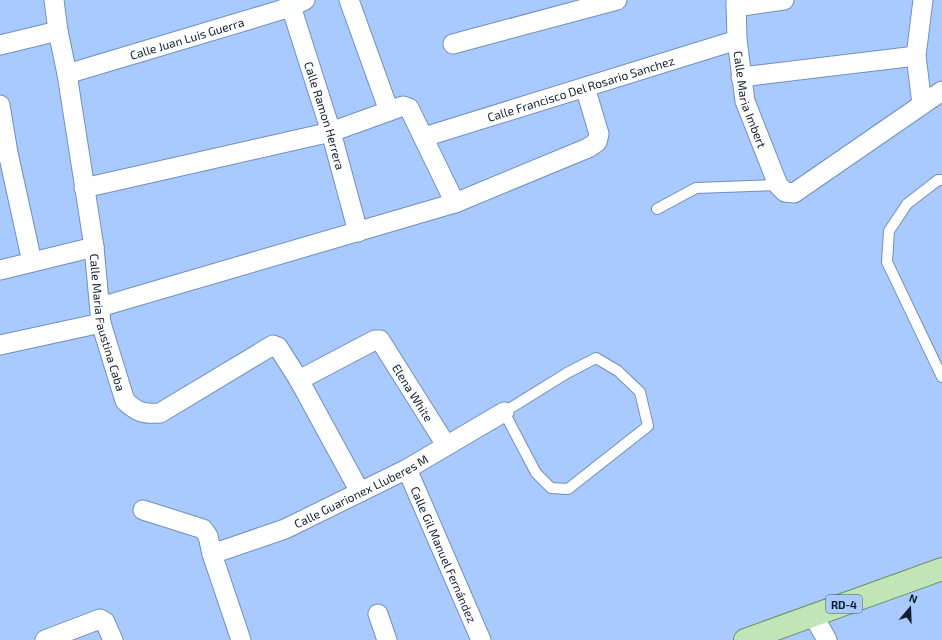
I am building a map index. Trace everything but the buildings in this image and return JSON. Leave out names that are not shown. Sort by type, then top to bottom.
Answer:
[{"type":"main road","name":"RD-4","points":[[745,640],[942,569]]},
{"type":"street","name":"Calle Maria Faustina Caba","points":[[54,0],[94,247],[100,315],[126,401],[134,409],[146,414],[160,413],[272,345],[278,347],[299,380],[360,492]]},
{"type":"street","points":[[348,0],[389,111]]},
{"type":"street","points":[[453,44],[617,0]]},
{"type":"street","points":[[736,4],[784,0]]},
{"type":"street","points":[[922,104],[916,56],[923,0]]},
{"type":"street","name":"Calle Juan Luis Guerra","points":[[67,74],[295,2]]},
{"type":"street","name":"Calle Ramon Herrera","points":[[295,2],[358,232]]},
{"type":"street","name":"Calle Maria Imbert","points":[[736,4],[737,40],[745,101],[781,189]]},
{"type":"street","points":[[0,45],[58,31]]},
{"type":"street","name":"Calle Francisco Del Rosario Sanchez","points":[[424,137],[737,40]]},
{"type":"street","points":[[741,77],[916,56]]},
{"type":"street","points":[[0,345],[100,315],[358,232],[455,203],[588,148],[596,142],[600,134],[586,87]]},
{"type":"street","points":[[781,189],[794,193],[942,91]]},
{"type":"street","points":[[0,106],[8,153],[32,262]]},
{"type":"street","points":[[84,188],[331,132],[403,106],[410,108],[455,203]]},
{"type":"street","points":[[0,270],[94,247]]},
{"type":"street","name":"Elena White","points":[[299,380],[375,340],[380,340],[446,446]]},
{"type":"street","name":"Calle Guarionex Lluberes M","points":[[212,554],[285,529],[406,469],[504,412]]},
{"type":"street","name":"Calle Gil Manuel Fernández","points":[[406,469],[481,640]]},
{"type":"street","points":[[143,510],[203,529],[208,536],[212,554],[241,640]]},
{"type":"street","points":[[378,614],[387,640]]},
{"type":"street","points":[[812,615],[827,640]]},
{"type":"street","points":[[45,640],[100,619],[105,622],[113,640]]},
{"type":"lane","points":[[942,180],[938,180],[907,204],[889,231],[887,262],[942,377]]},
{"type":"lane","points":[[657,209],[696,188],[781,189]]},
{"type":"lane","points":[[596,358],[618,371],[640,392],[648,426],[568,489],[551,488],[536,473],[504,412],[567,373],[596,358]]}]
